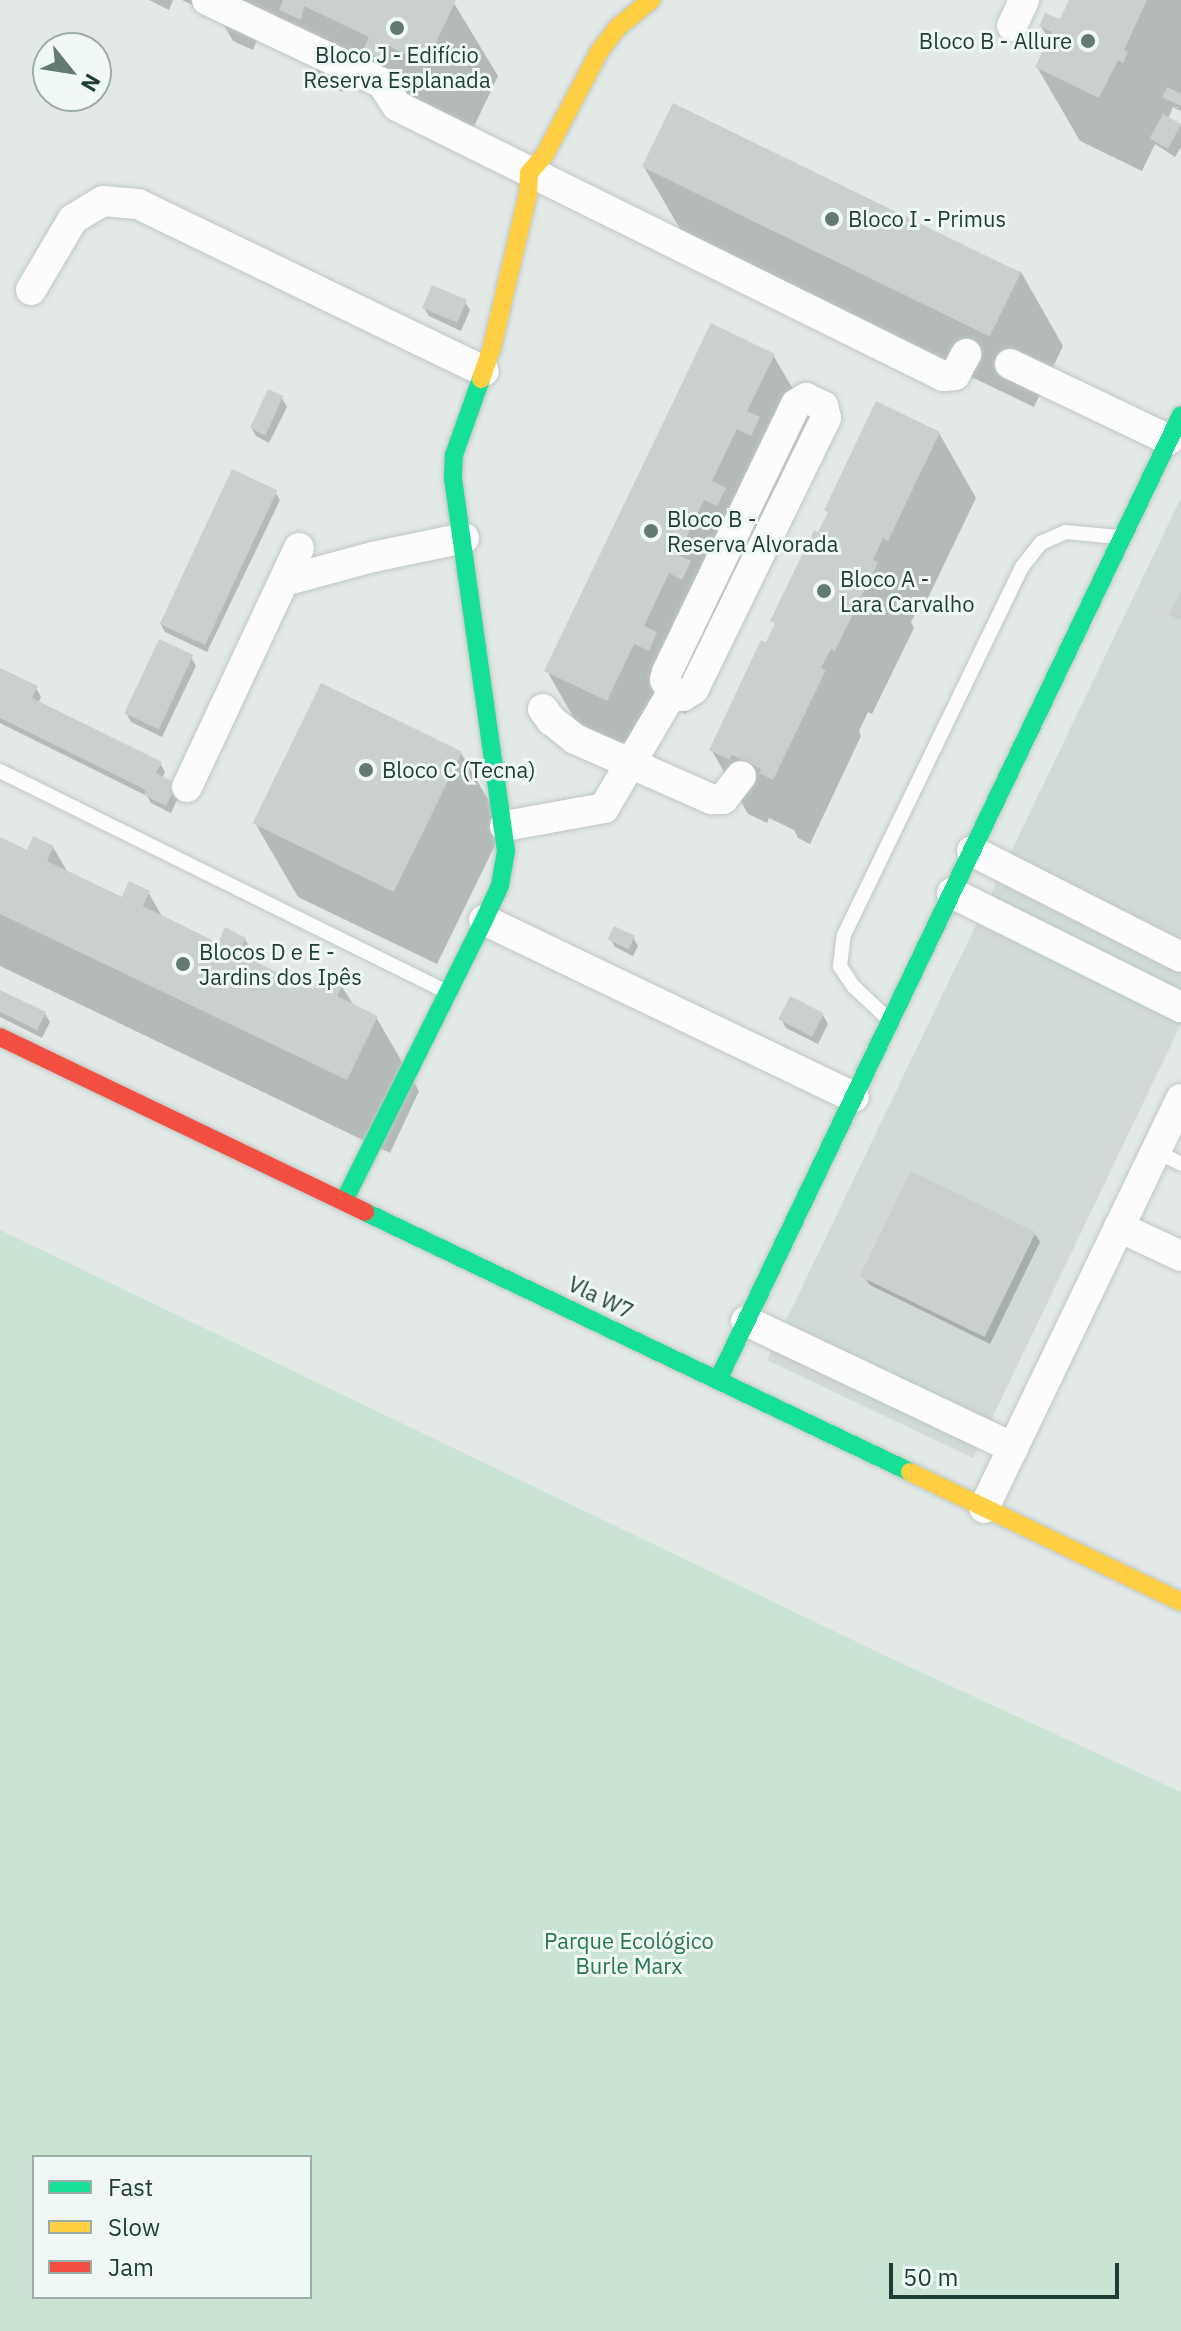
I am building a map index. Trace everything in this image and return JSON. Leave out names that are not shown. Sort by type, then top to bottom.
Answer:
[{"type":"street","points":[[207,0],[382,83],[397,106],[943,376],[955,375],[966,354]]},
{"type":"street","points":[[344,1201],[484,920],[500,885],[506,851],[505,826],[453,478],[454,455],[484,371],[528,193],[529,173],[544,156],[599,52],[618,27],[651,0]]},
{"type":"street","points":[[31,290],[73,219],[103,201],[138,204],[484,371]]},
{"type":"street","points":[[718,1380],[1175,427],[1010,364]]},
{"type":"street","points":[[806,398],[823,406],[826,418],[694,689],[683,696],[672,693],[665,680],[667,672],[796,404],[799,399],[806,398]]},
{"type":"street","points":[[284,581],[373,557],[464,538]]},
{"type":"street","points":[[187,787],[299,548]]},
{"type":"street","points":[[505,826],[604,808],[672,693]]},
{"type":"street","points":[[543,709],[551,720],[575,739],[711,799],[723,799],[741,776]]},
{"type":"street","points":[[972,851],[1181,957]]},
{"type":"street","points":[[952,893],[1181,1007]]},
{"type":"street","points":[[484,920],[854,1097]]},
{"type":"street","name":"Vla W7","points":[[0,1037],[1181,1602]]},
{"type":"street","points":[[984,1508],[1119,1227],[1168,1158],[1181,1099]]},
{"type":"street","points":[[1119,1227],[1181,1256]]},
{"type":"street","points":[[746,1321],[1013,1448]]},
{"type":"lane","points":[[890,1021],[853,986],[840,966],[844,935],[1022,567],[1041,543],[1066,532],[1122,537]]},
{"type":"lane","points":[[0,771],[448,992]]},
{"type":"shaded area","points":[[1181,498],[1181,1024],[973,1458],[767,1360]]},
{"type":"green space","name":"Parque Ecológico Burle Marx","points":[[0,1230],[888,1657],[1181,1792],[1181,2331],[0,2331]]},
{"type":"building","name":"Bloco J - Edifício Reserva Esplanada","points":[[283,0],[456,0],[426,64],[389,46],[384,60],[363,50],[369,37],[304,6],[301,20],[279,10]]},
{"type":"building","name":"Bloco B - Allure","points":[[1069,0],[1147,0],[1124,50],[1128,52],[1123,63],[1118,60],[1099,98],[1035,67],[1052,32],[1039,26],[1045,13],[1060,19]]},
{"type":"building","points":[[1167,87],[1181,94],[1181,106],[1162,97]]},
{"type":"building","name":"Bloco I - Primus","points":[[673,103],[1021,273],[990,336],[642,167]]},
{"type":"building","points":[[1163,114],[1181,124],[1168,149],[1149,138]]},
{"type":"building","points":[[432,285],[467,300],[457,323],[422,308]]},
{"type":"building","name":"Bloco B - Reserva Alvorada","points":[[711,323],[775,354],[747,411],[760,417],[751,436],[737,429],[712,481],[726,488],[717,506],[704,500],[678,555],[691,561],[682,580],[669,573],[644,626],[657,632],[649,651],[634,644],[607,701],[544,671]]},
{"type":"building","points":[[268,389],[283,396],[265,435],[250,428]]},
{"type":"building","name":"Bloco A - Lara Carvalho","points":[[876,401],[940,432],[888,541],[883,538],[873,560],[878,562],[835,651],[831,649],[821,668],[826,670],[773,780],[759,773],[761,769],[732,755],[730,760],[709,750],[761,640],[766,642],[775,623],[770,621],[814,530],[818,532],[828,512],[824,510]]},
{"type":"building","points":[[232,469],[277,490],[205,645],[160,624]]},
{"type":"building","points":[[1181,591],[1181,621],[1169,615]]},
{"type":"building","points":[[159,639],[193,655],[159,729],[124,713]]},
{"type":"building","points":[[0,668],[38,686],[32,698],[162,762],[156,773],[177,784],[166,806],[144,795],[146,790],[0,718]]},
{"type":"building","name":"Bloco C (Tecna)","points":[[321,683],[462,752],[394,892],[253,823]]},
{"type":"building","name":"Blocos D e E - Jardins dos Ipês","points":[[33,836],[54,846],[47,861],[122,897],[129,881],[150,891],[143,906],[218,943],[225,927],[246,938],[239,954],[313,989],[321,973],[343,984],[337,996],[378,1016],[347,1080],[0,914],[0,837],[27,850]]},
{"type":"building","points":[[614,926],[635,936],[629,949],[608,940]]},
{"type":"building","points":[[0,990],[46,1012],[37,1030],[0,1012]]},
{"type":"building","points":[[790,996],[824,1013],[812,1036],[778,1019]]},
{"type":"building","points":[[911,1171],[1036,1232],[985,1337],[860,1276]]},
{"type":"traffic: fast","points":[[344,1201],[484,920],[500,885],[506,851],[453,478],[454,455],[481,379]]},
{"type":"traffic: fast","points":[[718,1380],[1181,415]]},
{"type":"traffic: fast","points":[[365,1212],[910,1472]]},
{"type":"traffic: slow","points":[[481,379],[492,347],[528,193],[529,173],[544,156],[599,52],[618,27],[651,0]]},
{"type":"traffic: slow","points":[[910,1472],[1181,1602]]},
{"type":"traffic: jam","points":[[0,1037],[365,1212]]},
{"type":"place","name":"Bloco J - Edifício Reserva Esplanada","points":[[397,28]]},
{"type":"place","name":"Bloco B - Allure","points":[[1088,41]]},
{"type":"place","name":"Bloco I - Primus","points":[[832,219]]},
{"type":"place","name":"Bloco B - Reserva Alvorada","points":[[651,531]]},
{"type":"place","name":"Bloco A - Lara Carvalho","points":[[824,591]]},
{"type":"place","name":"Bloco C (Tecna)","points":[[366,770]]},
{"type":"place","name":"Blocos D e E - Jardins dos Ipês","points":[[183,964]]}]
